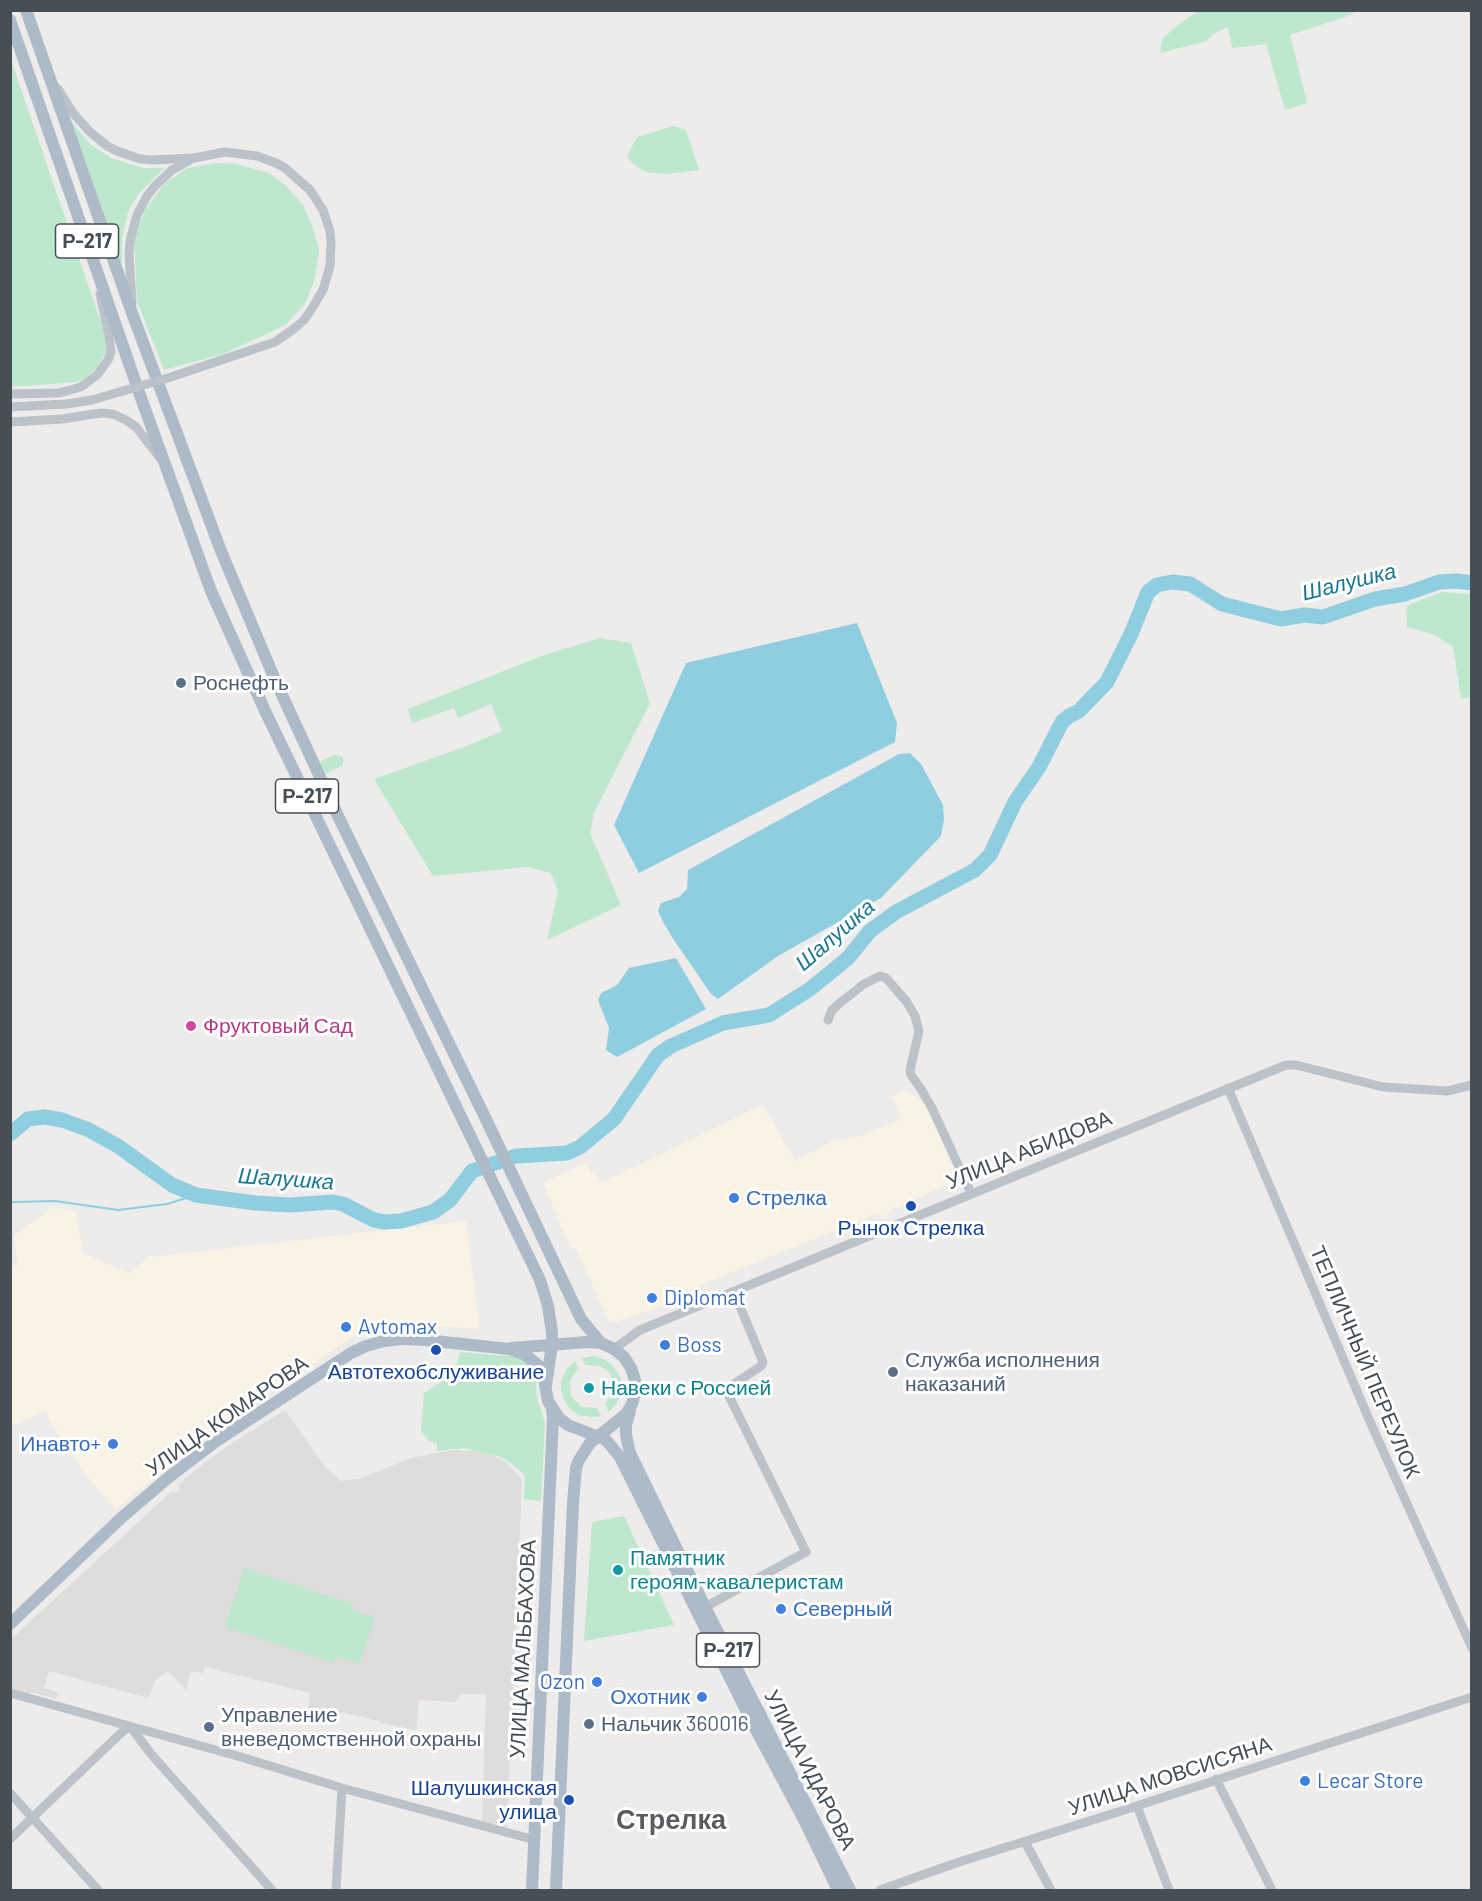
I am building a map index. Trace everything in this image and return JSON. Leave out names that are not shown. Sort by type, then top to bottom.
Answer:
[{"type":"main road","name":"Р-217","points":[[26,10],[132,313],[221,551],[276,682],[338,816],[581,1319],[601,1343],[624,1357],[631,1368],[635,1386],[632,1404]]},
{"type":"main road","name":"Р-217","points":[[10,20],[203,569],[233,641],[463,1124],[533,1263],[550,1315],[552,1345]]},
{"type":"main road","name":"УЛИЦА КОМАРОВА","points":[[10,1624],[120,1519],[169,1477],[215,1442],[351,1353],[384,1341],[402,1339],[509,1349]]},
{"type":"main road","points":[[509,1349],[587,1342],[601,1343]]},
{"type":"main road","points":[[547,1381],[551,1366],[566,1349],[587,1342]]},
{"type":"main road","points":[[552,1345],[547,1381],[548,1401],[559,1418],[568,1425],[598,1436]]},
{"type":"main road","points":[[509,1349],[524,1354],[538,1365],[547,1381]]},
{"type":"main road","points":[[579,1429],[594,1431],[609,1427],[618,1422],[632,1404]]},
{"type":"main road","name":"УЛИЦА ИДАРОВА","points":[[632,1404],[626,1425],[630,1453],[705,1607],[850,1890]]},
{"type":"main road","name":"УЛИЦА МАЛЬБАХОВА","points":[[532,1890],[552,1408]]},
{"type":"main road","name":"УЛИЦА МАЛЬБАХОВА","points":[[556,1890],[575,1475],[579,1460],[590,1443],[609,1427]]},
{"type":"main road","name":"УЛИЦА ИДАРОВА","points":[[598,1436],[606,1440],[620,1457],[838,1890]]},
{"type":"street","points":[[10,407],[44,406],[92,400],[182,374],[275,342],[304,320],[323,290],[330,266],[331,243],[326,219],[310,190],[285,168],[257,156],[225,152],[194,158],[140,159],[107,146],[77,118],[48,73]]},
{"type":"street","points":[[132,313],[129,254],[137,215],[154,186],[172,170],[194,158]]},
{"type":"street","points":[[10,394],[59,393],[93,380],[101,371],[111,351],[95,265]]},
{"type":"street","points":[[10,422],[62,419],[101,413],[113,414],[136,427],[164,463]]},
{"type":"street","points":[[828,1020],[832,1010],[840,1003],[864,984],[880,976],[886,978],[906,1001],[915,1016],[919,1031],[911,1065],[911,1076],[933,1110],[971,1193]]},
{"type":"street","name":"УЛИЦА АБИДОВА","points":[[614,1349],[640,1330],[1288,1065],[1383,1087],[1447,1091],[1472,1085]]},
{"type":"street","name":"ТЕПЛИЧНЫЙ ПЕРЕУЛОК","points":[[1228,1088],[1371,1424],[1472,1648]]},
{"type":"street","points":[[705,1607],[806,1552],[729,1396],[728,1390],[731,1386],[761,1366],[763,1362],[734,1292]]},
{"type":"street","points":[[10,1693],[241,1757],[342,1788],[535,1840]]},
{"type":"street","name":"УЛИЦА МОВСИСЯНА","points":[[880,1890],[956,1863],[1472,1696]]},
{"type":"street","points":[[10,1839],[130,1726]]},
{"type":"street","points":[[130,1726],[151,1754],[272,1890]]},
{"type":"street","points":[[1216,1779],[1272,1890]]},
{"type":"street","points":[[336,1890],[342,1788]]},
{"type":"street","points":[[10,1793],[98,1890]]},
{"type":"street","points":[[1137,1806],[1169,1890]]},
{"type":"street","points":[[1025,1842],[1051,1890]]},
{"type":"shaded area","name":"Стрелка","points":[[907,1089],[926,1106],[958,1180],[891,1210],[884,1219],[875,1214],[691,1289],[693,1295],[616,1322],[608,1320],[576,1249],[571,1249],[543,1183],[587,1162],[591,1172],[595,1170],[600,1182],[606,1181],[763,1104],[795,1161],[830,1142],[849,1137],[853,1139],[901,1119],[892,1096]]},
{"type":"shaded area","points":[[52,1207],[76,1210],[83,1253],[129,1273],[149,1257],[466,1221],[480,1329],[389,1323],[363,1330],[212,1431],[116,1509],[99,1492],[57,1433],[45,1411],[11,1426],[10,1269],[17,1264],[14,1236]]},
{"type":"shaded area","points":[[285,1410],[325,1467],[341,1481],[359,1479],[411,1458],[453,1450],[476,1451],[494,1456],[506,1462],[522,1480],[507,1828],[482,1821],[486,1694],[461,1694],[455,1702],[419,1700],[416,1730],[341,1712],[340,1715],[308,1708],[310,1693],[205,1667],[203,1673],[191,1671],[186,1690],[168,1671],[156,1680],[148,1698],[49,1671],[44,1688],[58,1692],[56,1699],[31,1692],[29,1695],[11,1689],[11,1639],[172,1491],[175,1493],[179,1490],[179,1484],[199,1467]]},
{"type":"green space","points":[[1199,10],[1355,11],[1351,15],[1290,35],[1307,103],[1285,110],[1266,44],[1232,48],[1228,27],[1213,34],[1207,41],[1160,53],[1162,39]]},
{"type":"green space","points":[[10,57],[104,331],[106,351],[98,367],[83,380],[76,382],[11,387]]},
{"type":"green space","points":[[68,117],[90,144],[111,158],[143,168],[165,168],[140,192],[128,211],[122,238],[122,271]]},
{"type":"green space","points":[[674,126],[686,130],[699,170],[665,174],[646,172],[633,164],[627,156],[637,137]]},
{"type":"green space","points":[[216,163],[236,164],[269,173],[286,186],[303,205],[319,250],[315,278],[306,302],[286,325],[223,354],[164,370],[137,301],[134,239],[145,210],[165,183],[188,168]]},
{"type":"green space","points":[[1442,592],[1471,594],[1471,697],[1461,699],[1453,647],[1435,635],[1407,627],[1406,606]]},
{"type":"green space","points":[[600,638],[631,643],[650,703],[594,813],[590,833],[621,905],[547,940],[558,891],[551,873],[528,867],[433,876],[374,779],[502,731],[491,704],[458,718],[454,708],[412,723],[408,709],[544,655]]},
{"type":"green space","points":[[334,755],[343,758],[343,765],[325,774],[319,762]]},
{"type":"green space","points":[[460,1352],[521,1357],[535,1374],[537,1398],[545,1423],[541,1501],[524,1499],[525,1476],[503,1458],[464,1448],[437,1451],[437,1443],[429,1441],[421,1431],[424,1393],[454,1373]]},
{"type":"green space","points":[[593,1356],[612,1365],[621,1378],[621,1395],[609,1412],[605,1404],[613,1392],[613,1381],[609,1372],[600,1366],[585,1365],[582,1358]]},
{"type":"green space","points":[[575,1361],[578,1368],[570,1381],[571,1396],[582,1407],[597,1408],[601,1416],[579,1415],[570,1409],[564,1400],[561,1389],[562,1378]]},
{"type":"green space","points":[[624,1516],[674,1625],[584,1641],[592,1522]]},
{"type":"green space","points":[[244,1568],[353,1604],[351,1610],[375,1618],[359,1664],[336,1656],[333,1663],[225,1627]]},
{"type":"water","points":[[857,623],[897,723],[895,742],[639,873],[614,825],[686,663]]},
{"type":"water","points":[[910,753],[921,764],[943,805],[944,819],[941,836],[881,898],[778,956],[718,999],[711,994],[674,940],[658,911],[661,903],[679,897],[687,889],[688,870],[899,754]]},
{"type":"water","points":[[676,958],[706,1009],[617,1057],[606,1050],[609,1028],[598,1000],[601,993],[617,985],[629,968]]},
{"type":"waterway","name":"Шалушка","points":[[10,1134],[28,1119],[45,1117],[62,1120],[87,1129],[118,1146],[172,1185],[196,1195],[290,1205],[333,1202],[343,1204],[374,1220],[385,1222],[401,1221],[433,1212],[450,1200],[472,1171],[516,1156],[567,1153],[580,1147],[614,1119],[658,1055],[671,1046],[723,1023],[769,1015],[810,989],[831,972],[848,958],[870,931],[896,912],[975,870],[990,855],[1015,802],[1039,767],[1062,722],[1079,711],[1107,682],[1131,634],[1148,592],[1157,585],[1172,582],[1190,584],[1222,604],[1281,619],[1304,615],[1323,617],[1375,599],[1405,594],[1439,582],[1472,583]]},
{"type":"waterway","points":[[10,1203],[55,1201],[118,1210],[167,1204],[196,1195]]},
{"type":"place","name":"Роснефть","points":[[181,683]]},
{"type":"place","name":"Фруктовый Сад","points":[[191,1026]]},
{"type":"place","name":"Стрелка","points":[[734,1198]]},
{"type":"place","name":"Рынок Стрелка","points":[[911,1206]]},
{"type":"place","name":"Diplomat","points":[[652,1298]]},
{"type":"place","name":"Avtomax","points":[[346,1327]]},
{"type":"place","name":"Boss","points":[[665,1345]]},
{"type":"place","name":"Автотехобслуживание","points":[[436,1350]]},
{"type":"place","name":"Служба исполнения наказаний","points":[[893,1372]]},
{"type":"place","name":"Навеки с Россией","points":[[589,1388]]},
{"type":"place","name":"Инавто+","points":[[113,1444]]},
{"type":"place","name":"Памятник героям-кавалеристам","points":[[618,1570]]},
{"type":"place","name":"Северный","points":[[781,1609]]},
{"type":"place","name":"Ozon","points":[[597,1682]]},
{"type":"place","name":"Охотник","points":[[702,1697]]},
{"type":"place","name":"Нальчик 360016","points":[[589,1724]]},
{"type":"place","name":"Управление вневедомственной охраны","points":[[209,1727]]},
{"type":"place","name":"Lecar Store","points":[[1305,1781]]},
{"type":"place","name":"Шалушкинская улица","points":[[569,1800]]},
{"type":"district","name":"Стрелка","points":[[671,1820]]}]
